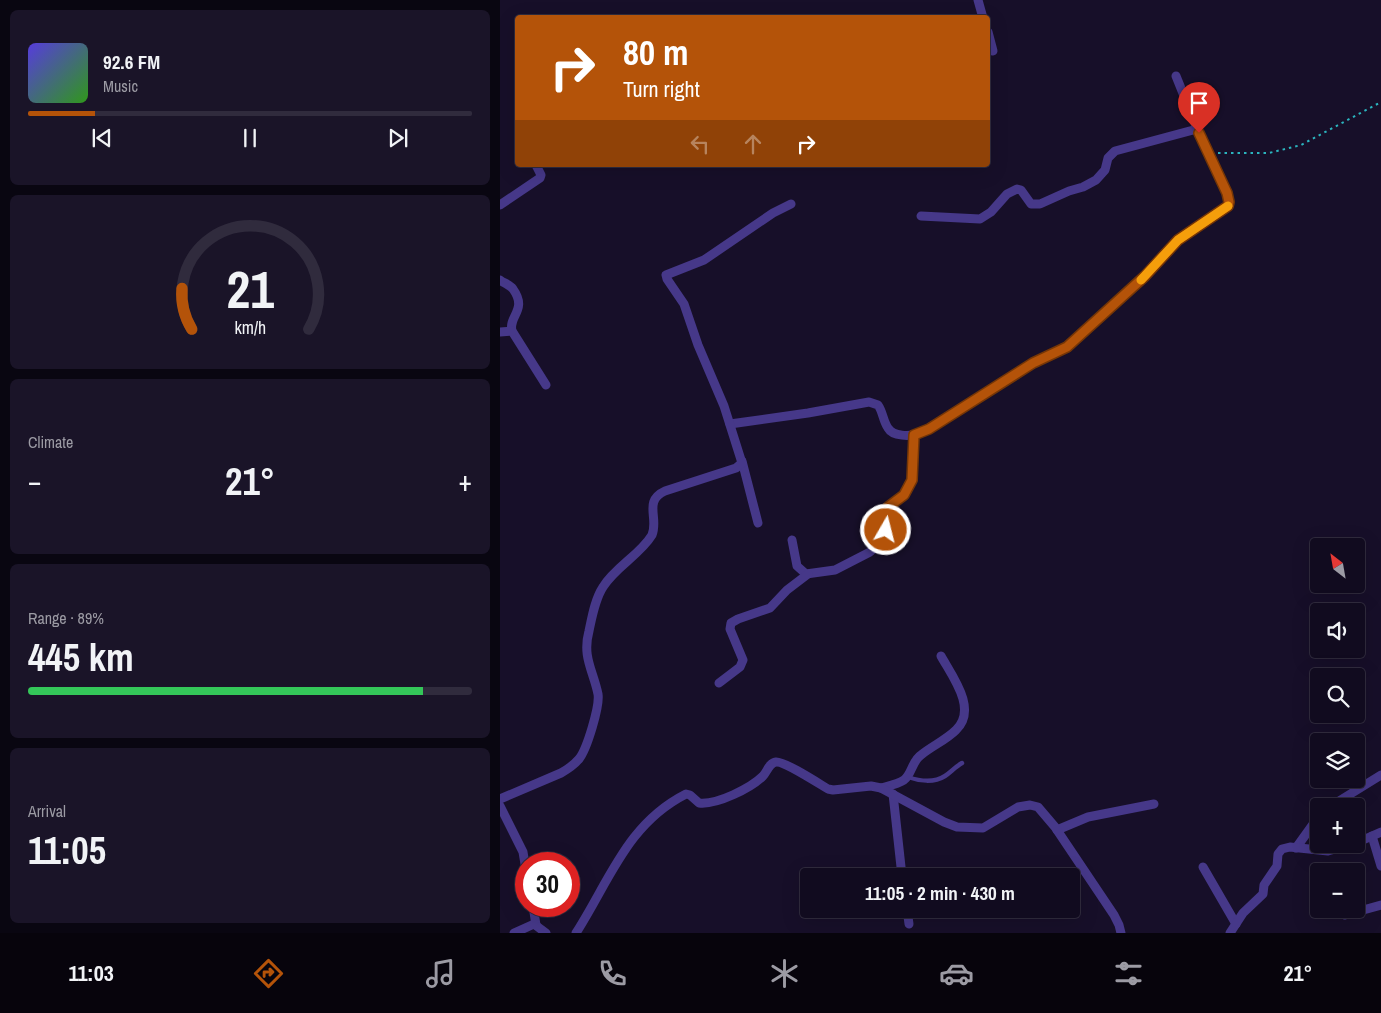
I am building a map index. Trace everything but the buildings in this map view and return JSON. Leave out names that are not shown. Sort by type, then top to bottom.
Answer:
[{"type":"street","points":[[978,0],[982,15]]},
{"type":"street","points":[[990,40],[993,51]]},
{"type":"street","points":[[730,424],[869,402],[878,405],[888,430],[898,434],[914,435],[929,429],[1033,363],[1067,347],[1145,276],[1178,240],[1226,209],[1229,202],[1227,193],[1197,129],[1176,76]]},
{"type":"street","points":[[921,216],[980,219],[991,212],[1007,194],[1017,188],[1022,190],[1031,204],[1040,204],[1069,191],[1084,187],[1096,180],[1104,170],[1108,158],[1115,151],[1197,129]]},
{"type":"street","points":[[500,205],[540,178],[541,175],[537,167]]},
{"type":"street","points":[[758,523],[730,424],[698,345],[684,304],[666,275],[704,260],[773,213],[791,204]]},
{"type":"street","points":[[500,280],[514,290],[518,302],[519,309],[511,324],[512,331],[546,386]]},
{"type":"street","points":[[500,332],[512,331]]},
{"type":"street","points":[[719,683],[740,667],[743,660],[730,629],[731,623],[770,608],[787,590],[808,574],[835,570],[870,552],[878,544],[886,530],[888,507],[904,495],[912,480],[914,435]]},
{"type":"street","points":[[500,799],[561,773],[580,757],[592,727],[598,702],[597,691],[588,664],[586,646],[592,618],[603,586],[652,535],[655,527],[652,508],[657,496],[665,491],[736,468],[742,461]]},
{"type":"street","points":[[792,540],[797,566],[808,574]]},
{"type":"street","points":[[882,788],[900,782],[907,777],[920,755],[958,729],[963,719],[965,712],[962,696],[941,656]]},
{"type":"street","points":[[576,933],[630,842],[656,813],[684,795],[690,795],[699,803],[713,803],[753,783],[763,776],[771,764],[775,762],[784,764],[828,789],[872,786],[882,788],[944,822],[957,827],[983,828],[1024,805],[1035,806],[1042,811],[1057,830],[1114,915],[1120,925],[1121,933]]},
{"type":"street","points":[[1344,798],[1381,774]]},
{"type":"street","points":[[893,794],[901,868]]},
{"type":"street","points":[[1057,830],[1088,817],[1154,804]]},
{"type":"street","points":[[500,806],[522,852]]},
{"type":"street","points":[[1296,848],[1310,829]]},
{"type":"street","points":[[1365,839],[1377,834],[1381,866]]},
{"type":"street","points":[[1230,933],[1247,908],[1263,894],[1266,882],[1277,866],[1280,852],[1287,847],[1310,849]]},
{"type":"street","points":[[1202,867],[1236,924]]},
{"type":"street","points":[[1365,910],[1381,906]]},
{"type":"street","points":[[535,917],[536,925]]},
{"type":"street","points":[[908,918],[909,924]]},
{"type":"street","points":[[514,933],[529,925],[536,925],[546,933]]},
{"type":"lane","points":[[907,777],[923,781],[938,779],[946,776],[953,768],[962,763]]},
{"type":"path","points":[[1208,153],[1269,153],[1286,150],[1310,141],[1381,102]]},
{"type":"slow traffic","points":[[1141,280],[1178,240],[1228,206]]},
{"type":"route","points":[[886,530],[888,507],[904,495],[909,489],[912,480],[914,435],[929,429],[1033,363],[1067,347],[1145,276],[1178,240],[1226,209],[1229,198],[1199,133]]}]
